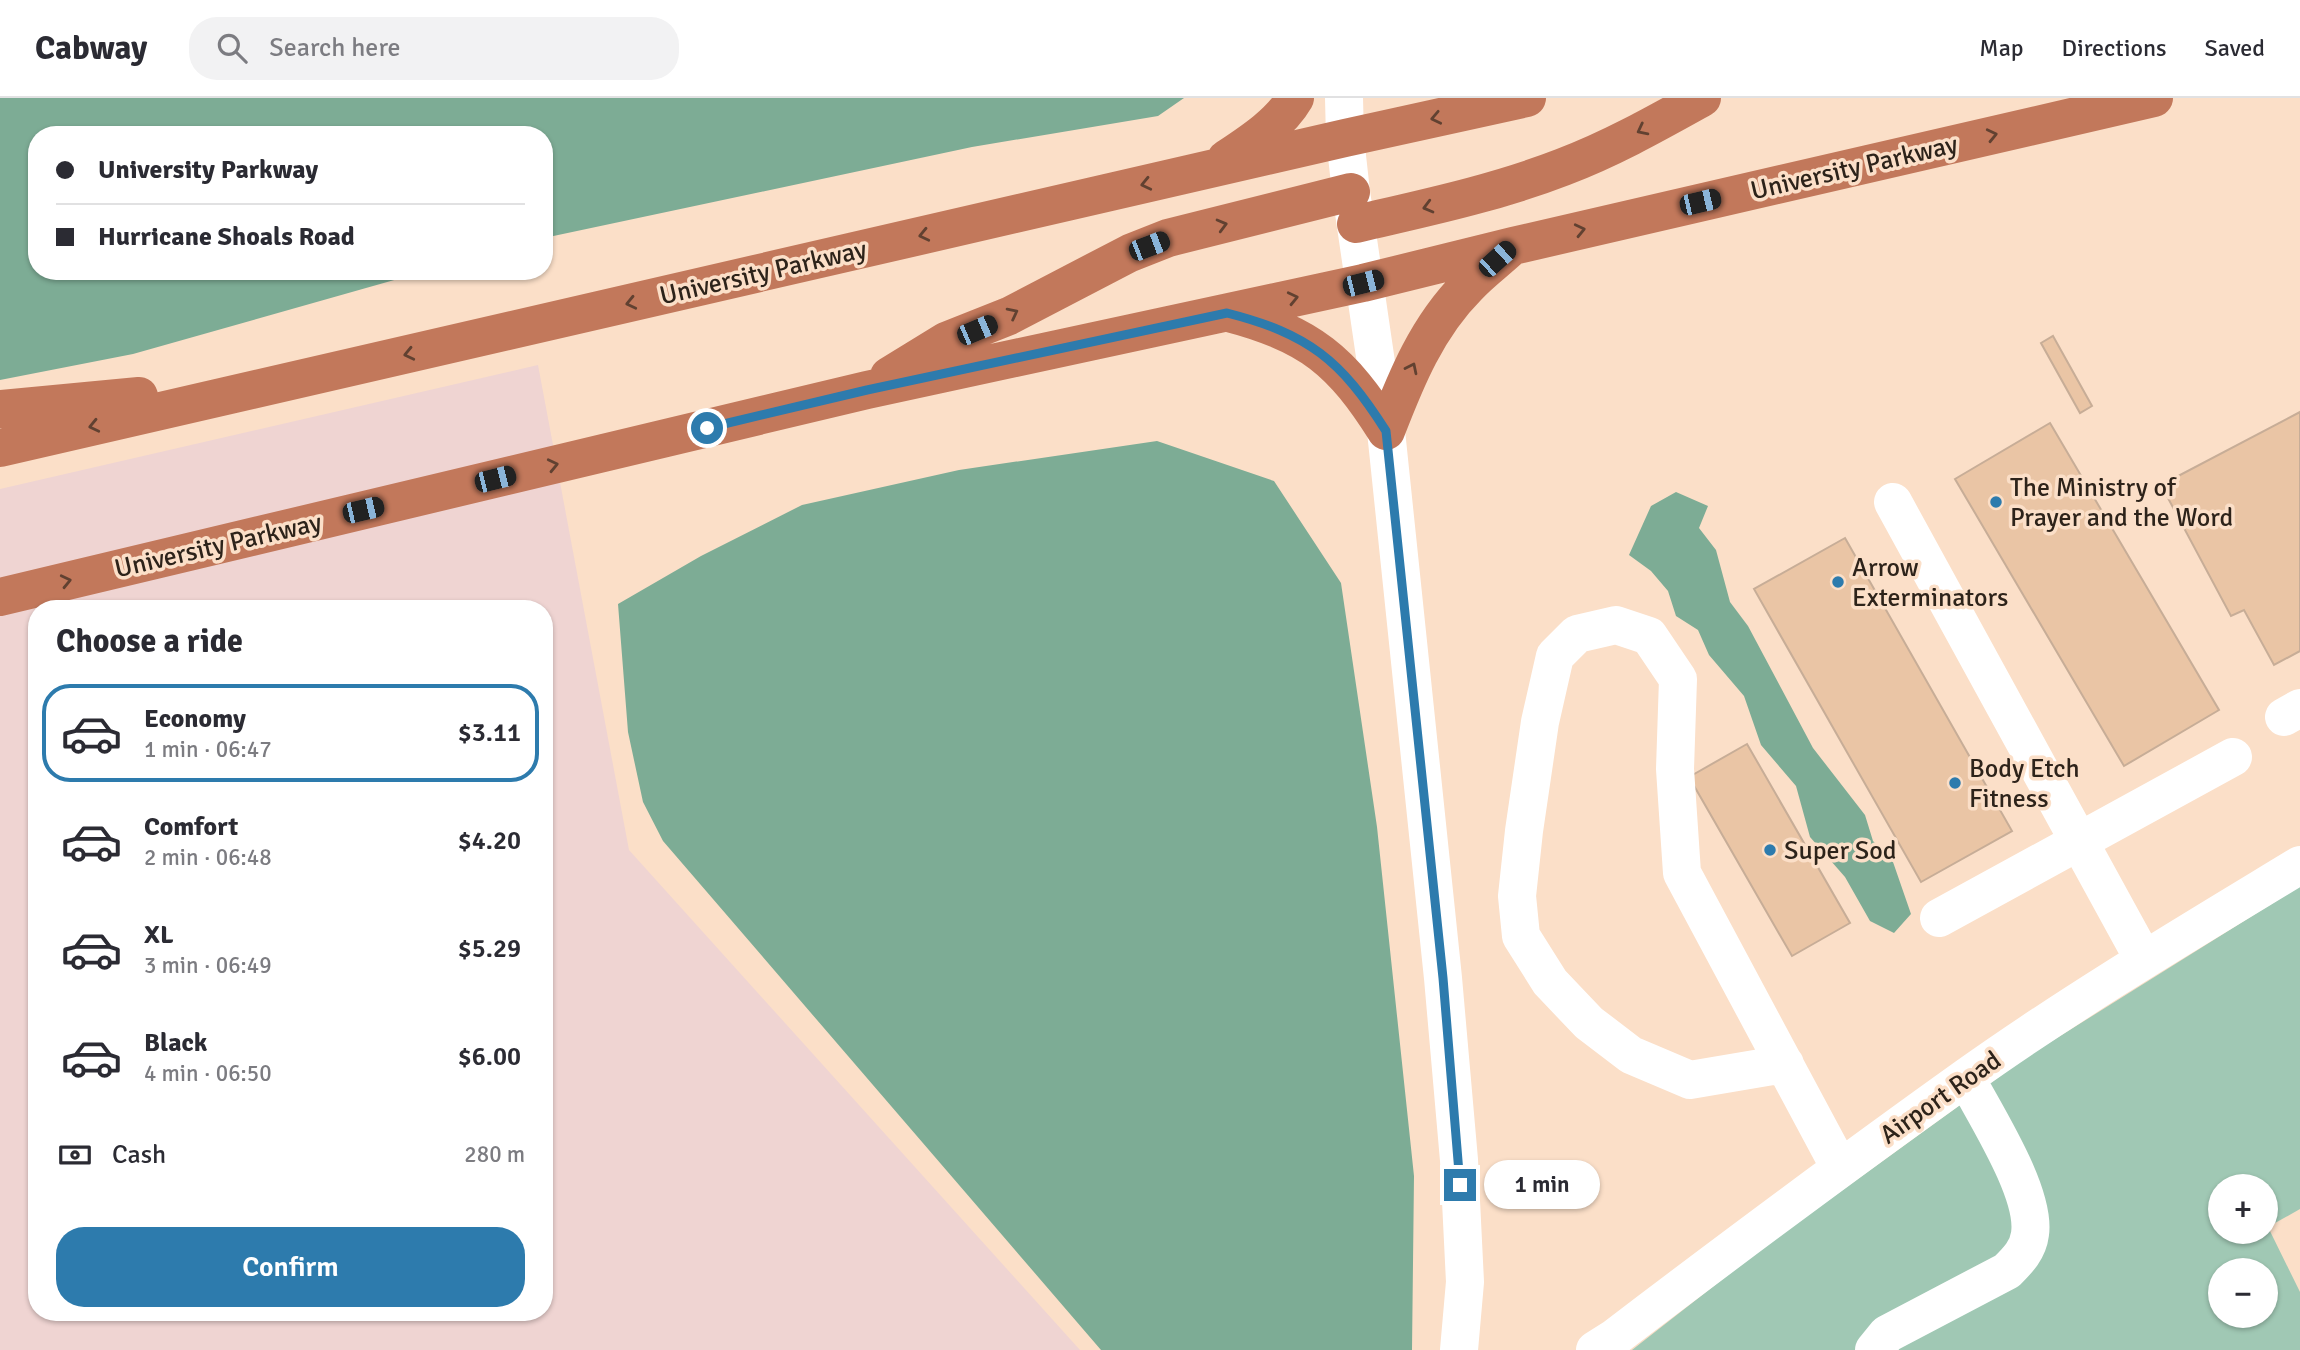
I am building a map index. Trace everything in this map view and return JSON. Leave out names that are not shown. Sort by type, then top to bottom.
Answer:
[{"type":"highway","points":[[1212,169],[1276,121],[1295,98]]},
{"type":"highway","name":"University Parkway","points":[[0,447],[1527,98]]},
{"type":"highway","points":[[867,390],[946,341],[1009,316],[1130,253],[1168,239],[1514,184],[1564,167],[1604,149],[1702,98]]},
{"type":"highway","name":"University Parkway","points":[[0,597],[867,390],[1363,283],[2154,98]]},
{"type":"highway","points":[[1386,431],[1409,371],[1427,339],[1467,287],[1513,246]]},
{"type":"highway","points":[[1227,313],[1282,330],[1321,353],[1350,380],[1386,431]]},
{"type":"highway","points":[[0,409],[113,397],[232,394]]},
{"type":"street","points":[[1344,98],[1345,138],[1353,208],[1386,431],[1439,936],[1459,1160],[1465,1282],[1458,1350]]},
{"type":"street","points":[[1893,502],[2144,960]]},
{"type":"street","points":[[1785,1064],[1690,1080],[1630,1055],[1589,1023],[1550,982],[1521,936],[1517,897],[1540,722],[1555,656],[1577,634],[1616,625],[1649,636],[1678,679],[1675,769],[1682,873],[1785,1064],[1840,1168]]},
{"type":"street","points":[[1939,918],[2232,757]]},
{"type":"street","name":"Airport Road","points":[[1595,1350],[1966,1078],[2144,960],[2300,865]]},
{"type":"street","points":[[1874,1350],[1887,1334],[2007,1270],[2019,1259],[2027,1246],[2030,1217],[2016,1170],[1966,1078]]},
{"type":"shaded area","points":[[538,365],[629,850],[1080,1350],[0,1350],[0,489]]},
{"type":"green space","points":[[0,98],[1184,98],[1158,116],[972,147],[553,236],[553,126],[28,126],[28,280],[394,280],[133,354],[0,380]]},
{"type":"green space","points":[[1157,441],[1274,481],[1341,583],[1377,827],[1414,1176],[1412,1350],[1101,1350],[663,841],[643,802],[628,732],[618,604],[701,556],[802,505],[959,470]]},
{"type":"green space","points":[[1676,492],[1708,506],[1699,528],[1716,550],[1730,602],[1748,626],[1813,748],[1865,815],[1873,841],[1893,862],[1911,914],[1894,933],[1870,921],[1845,877],[1810,837],[1796,786],[1761,745],[1744,696],[1709,655],[1698,630],[1676,616],[1668,591],[1651,571],[1629,555],[1651,506]]},
{"type":"green space","points":[[2300,886],[2300,1209],[2278,1221],[2278,1174],[2208,1174],[2208,1244],[2276,1244],[2300,1292],[2300,1350],[1632,1350],[1761,1249],[2025,1058]]},
{"type":"building","points":[[2053,336],[2092,406],[2080,413],[2041,343]]},
{"type":"building","points":[[2300,412],[2300,651],[2274,665],[2244,610],[2231,616],[2161,485]]},
{"type":"building","points":[[2050,423],[2219,710],[2124,766],[1955,479]]},
{"type":"building","points":[[1845,538],[2012,831],[1921,882],[1754,589]]},
{"type":"building","name":"Super Sod","points":[[1747,744],[1850,923],[1792,956],[1689,777]]},
{"type":"place","name":"The Ministry of Prayer and the Word","points":[[1996,502]]},
{"type":"place","name":"Arrow Exterminators","points":[[1838,582]]},
{"type":"place","name":"Body Etch Fitness","points":[[1955,783]]},
{"type":"place","name":"Super Sod","points":[[1770,850]]},
{"type":"route","points":[[707,428],[867,390],[1227,313],[1291,333],[1321,353],[1350,380],[1386,431],[1443,978],[1460,1185]]}]
